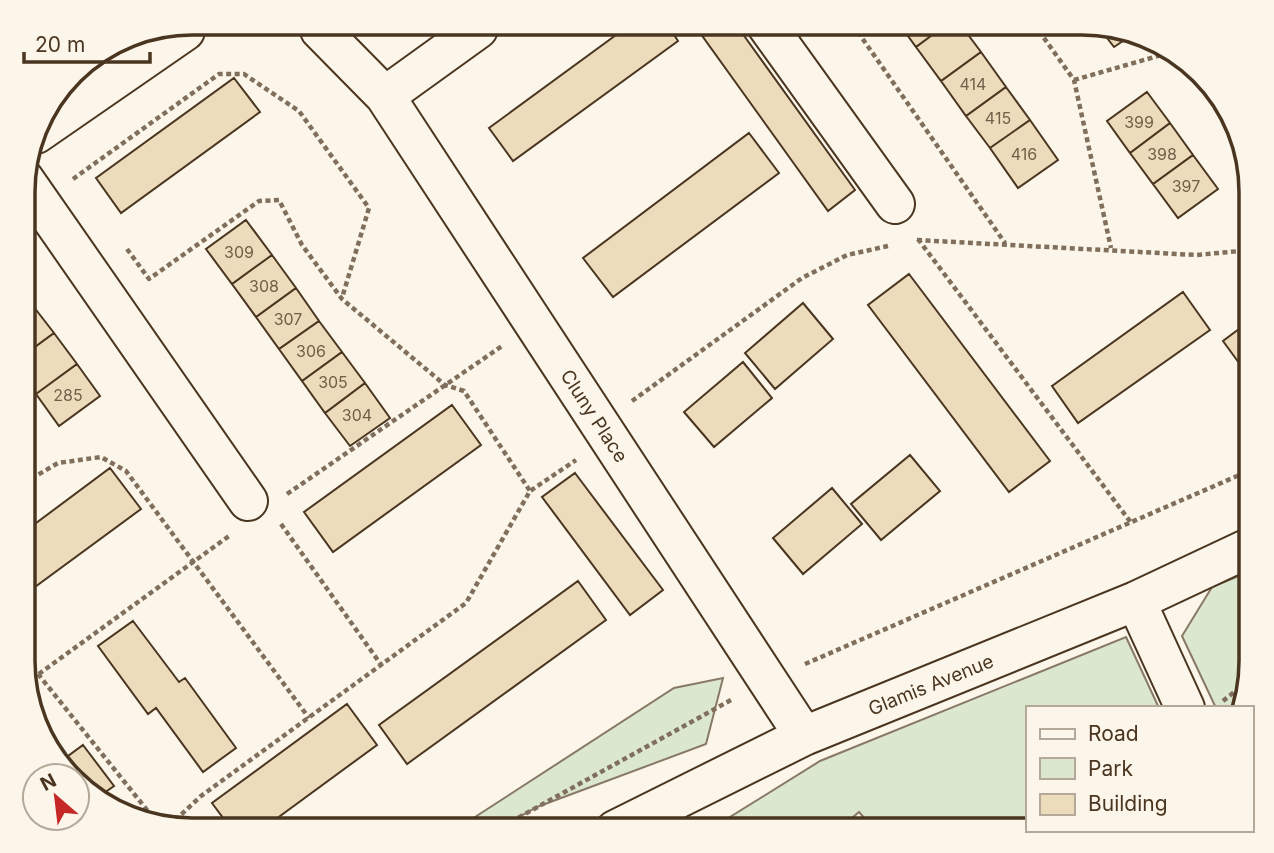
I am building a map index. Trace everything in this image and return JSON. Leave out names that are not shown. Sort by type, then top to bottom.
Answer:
[{"type":"street","points":[[50,124],[179,35]]},
{"type":"street","name":"Cluny Place","points":[[325,35],[385,96],[804,736]]},
{"type":"street","points":[[385,96],[470,35]]},
{"type":"street","points":[[773,35],[895,204]]},
{"type":"street","points":[[35,195],[248,501]]},
{"type":"street","name":"Glamis Avenue","points":[[639,818],[804,736],[1136,601],[1239,553]]},
{"type":"street","points":[[1136,601],[1184,706]]},
{"type":"path","points":[[860,35],[1005,244]]},
{"type":"path","points":[[1042,35],[1074,80],[1111,248]]},
{"type":"path","points":[[1074,80],[1160,56]]},
{"type":"path","points":[[35,190],[74,178],[219,74],[244,75],[299,111],[369,208],[342,299]]},
{"type":"path","points":[[43,141],[81,188]]},
{"type":"path","points":[[119,239],[149,279],[259,201],[279,200],[302,246],[342,299],[445,385],[464,391],[530,491]]},
{"type":"path","points":[[919,240],[1132,524]]},
{"type":"path","points":[[907,242],[919,240],[1111,248],[1196,255],[1239,251]]},
{"type":"path","points":[[177,817],[201,796],[466,603],[530,491],[604,431],[802,278],[847,255],[895,245]]},
{"type":"path","points":[[35,477],[58,463],[101,457],[126,471],[309,718]]},
{"type":"path","points":[[518,818],[768,680],[1239,475]]},
{"type":"path","points":[[248,501],[269,506],[382,666]]},
{"type":"path","points":[[36,675],[39,673],[149,812]]},
{"type":"path","points":[[1217,706],[1236,690]]},
{"type":"green space","points":[[1239,576],[1239,672],[1232,706],[1215,706],[1182,636],[1212,587]]},
{"type":"green space","points":[[1126,637],[1158,706],[1026,706],[1026,818],[864,818],[859,812],[852,818],[728,818],[820,761]]},
{"type":"green space","points":[[723,678],[706,744],[537,807],[517,818],[474,818],[674,688]]},
{"type":"building","points":[[616,35],[674,35],[678,41],[513,161],[489,128]]},
{"type":"building","points":[[702,35],[743,35],[855,190],[828,211]]},
{"type":"building","points":[[907,35],[932,35],[916,47]]},
{"type":"building","points":[[932,35],[968,35],[981,52],[941,81],[916,47]]},
{"type":"building","points":[[1106,37],[1124,41],[1114,47]]},
{"type":"building","points":[[981,52],[1006,87],[966,116],[941,81]]},
{"type":"building","points":[[234,78],[260,112],[121,213],[96,178]]},
{"type":"building","points":[[1006,87],[1030,120],[990,148],[966,116]]},
{"type":"building","points":[[1147,92],[1170,123],[1130,153],[1107,121]]},
{"type":"building","points":[[1030,120],[1058,160],[1018,188],[990,148]]},
{"type":"building","points":[[1170,123],[1193,155],[1153,184],[1130,153]]},
{"type":"building","points":[[749,133],[779,173],[613,297],[583,258]]},
{"type":"building","points":[[1193,155],[1218,189],[1178,218],[1153,184]]},
{"type":"building","points":[[246,220],[272,255],[232,284],[206,249]]},
{"type":"building","points":[[272,255],[296,288],[256,317],[232,284]]},
{"type":"building","points":[[909,274],[1050,461],[1009,492],[868,305]]},
{"type":"building","points":[[296,288],[319,321],[279,349],[256,317]]},
{"type":"building","points":[[1183,292],[1210,330],[1078,423],[1052,386]]},
{"type":"building","points":[[803,303],[833,339],[775,389],[745,353]]},
{"type":"building","points":[[35,308],[54,333],[35,347]]},
{"type":"building","points":[[319,321],[342,352],[302,381],[279,349]]},
{"type":"building","points":[[1239,329],[1239,363],[1223,341]]},
{"type":"building","points":[[54,333],[77,364],[36,394],[35,393],[35,347]]},
{"type":"building","points":[[342,352],[365,383],[325,413],[302,381]]},
{"type":"building","points":[[743,362],[772,398],[714,447],[684,412]]},
{"type":"building","points":[[77,364],[100,396],[59,426],[36,394]]},
{"type":"building","points":[[365,383],[390,418],[350,446],[325,413]]},
{"type":"building","points":[[452,405],[481,445],[333,552],[304,512]]},
{"type":"building","points":[[910,455],[940,491],[881,540],[851,504]]},
{"type":"building","points":[[110,468],[141,509],[35,587],[35,524]]},
{"type":"building","points":[[575,473],[663,590],[630,615],[542,497]]},
{"type":"building","points":[[832,488],[862,524],[803,574],[773,538]]},
{"type":"building","points":[[578,581],[606,620],[407,764],[379,725]]},
{"type":"building","points":[[133,621],[179,682],[185,678],[236,748],[203,772],[156,708],[148,714],[98,646]]},
{"type":"building","points":[[347,704],[377,745],[277,818],[223,818],[212,803]]},
{"type":"building","points":[[83,745],[114,786],[105,792],[91,781],[91,762],[72,762],[67,757]]}]
